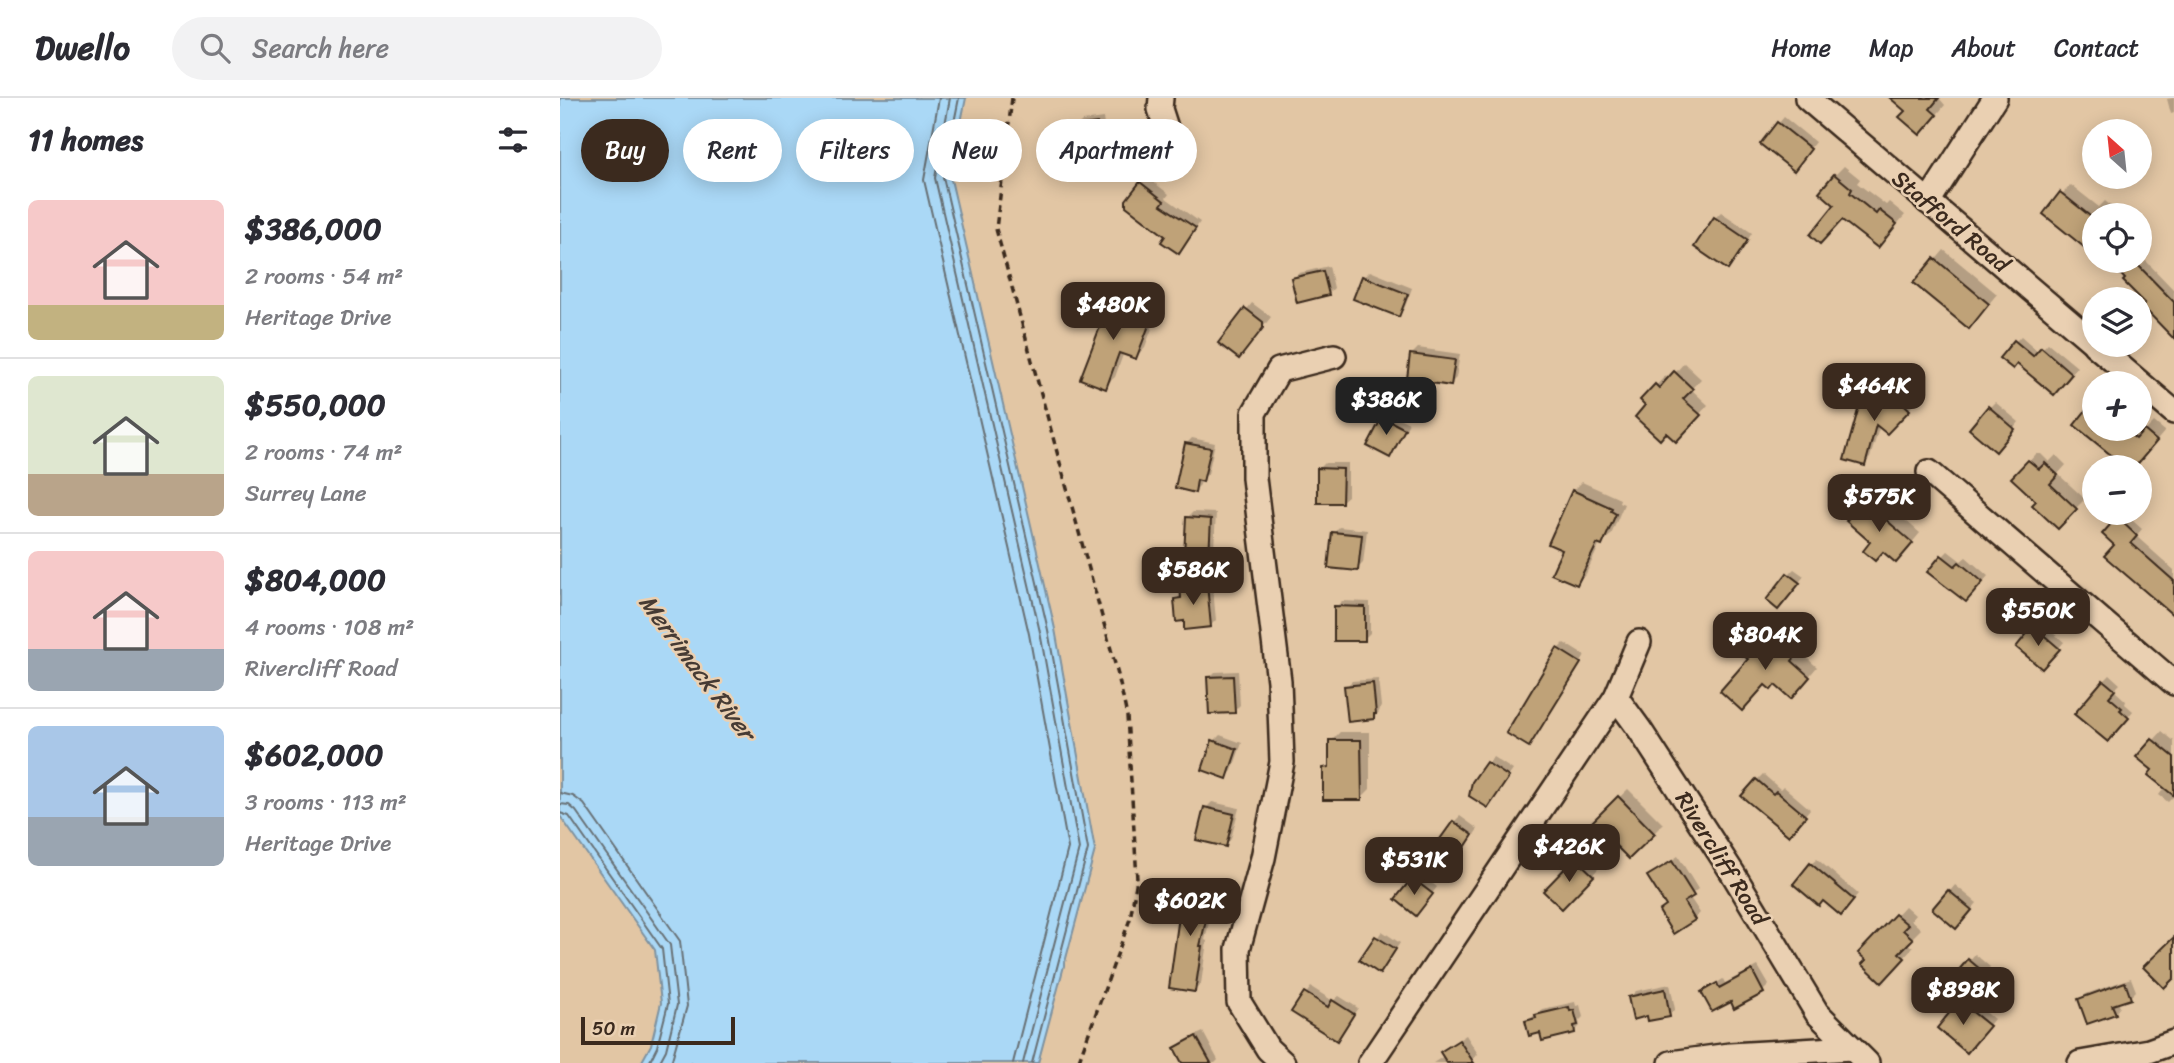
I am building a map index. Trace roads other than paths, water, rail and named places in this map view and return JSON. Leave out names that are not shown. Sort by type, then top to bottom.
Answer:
[{"type":"street","points":[[1161,98],[1160,109],[1163,119]]},
{"type":"street","name":"Stafford Road","points":[[1807,98],[2082,333]]},
{"type":"street","points":[[1928,202],[1995,98]]},
{"type":"street","points":[[1283,1063],[1268,1049],[1239,1002],[1238,949],[1263,858],[1282,762],[1279,681],[1254,478],[1254,413],[1279,370],[1334,356]]},
{"type":"street","name":"Stafford Road","points":[[2110,357],[2174,412]]},
{"type":"street","points":[[1929,472],[2174,683]]},
{"type":"street","points":[[1370,1063],[1616,697],[1639,642]]},
{"type":"street","name":"Rivercliff Road","points":[[1616,697],[1732,872],[1817,1013],[1859,1056]]},
{"type":"street","points":[[2080,1063],[2149,1051],[2174,1042]]},
{"type":"street","points":[[1671,1063],[1730,1055],[1859,1056]]},
{"type":"water","name":"Merrimack River","points":[[560,98],[966,98],[962,119],[928,119],[928,182],[952,182],[1055,629],[1095,850],[1038,1063],[641,1063],[651,1045],[661,1003],[655,950],[560,816]]}]
